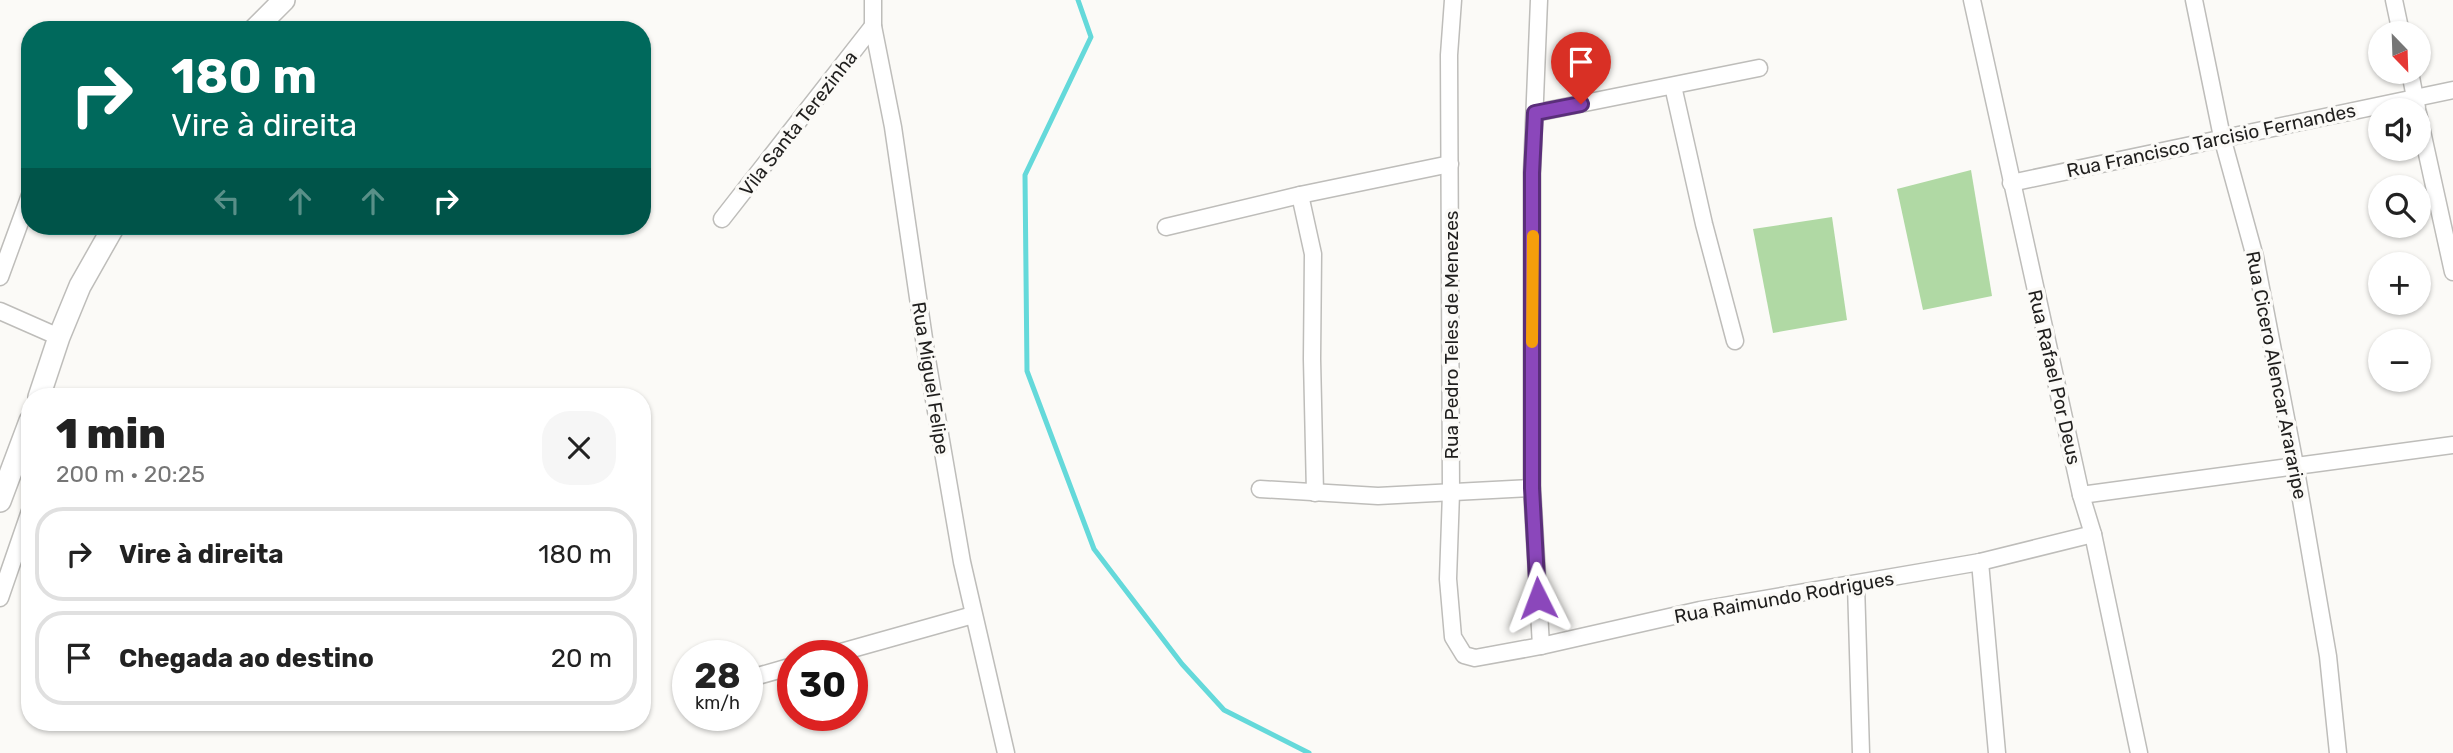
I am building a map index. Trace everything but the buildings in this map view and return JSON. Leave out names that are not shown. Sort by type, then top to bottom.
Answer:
[{"type":"street","points":[[263,21],[284,0]]},
{"type":"street","name":"Rua Miguel Felipe","points":[[873,0],[873,26],[893,127],[927,359],[973,615],[1006,753]]},
{"type":"street","name":"Rua Pedro Teles de Menezes","points":[[1453,0],[1449,55],[1451,493],[1448,579],[1453,637],[1460,652],[1475,659]]},
{"type":"street","points":[[1539,0],[1532,173],[1532,488],[1541,646]]},
{"type":"street","name":"Rua Rafael Por Deus","points":[[1972,0],[2140,753]]},
{"type":"street","name":"Rua Cicero Alencar Arararipe","points":[[2194,0],[2222,137],[2255,257],[2295,465],[2328,656],[2338,753]]},
{"type":"street","points":[[2394,0],[2398,21]]},
{"type":"street","name":"Vila Santa Terezinha","points":[[722,219],[873,26]]},
{"type":"street","points":[[1535,113],[1759,68]]},
{"type":"street","points":[[1673,86],[1704,224],[1735,341]]},
{"type":"street","name":"Rua Francisco Tarcisio Fernandes","points":[[2431,100],[2453,90]]},
{"type":"street","name":"Rua Francisco Tarcisio Fernandes","points":[[2011,183],[2222,137],[2368,115]]},
{"type":"street","points":[[2429,161],[2453,272]]},
{"type":"street","points":[[1166,227],[1300,195],[1450,164]]},
{"type":"street","points":[[1300,195],[1313,254],[1315,494]]},
{"type":"street","points":[[0,277],[21,220]]},
{"type":"street","points":[[44,388],[59,337],[80,286],[109,235]]},
{"type":"street","points":[[0,311],[59,337]]},
{"type":"street","points":[[2081,495],[2453,444]]},
{"type":"street","points":[[0,501],[21,445]]},
{"type":"street","points":[[1260,489],[1378,496],[1532,488]]},
{"type":"street","name":"Rua Raimundo Rodrigues","points":[[1475,659],[1700,610],[1980,562],[2093,534]]},
{"type":"street","points":[[0,598],[21,537]]},
{"type":"street","points":[[1980,562],[1997,753]]},
{"type":"street","points":[[1856,584],[1861,753]]},
{"type":"street","points":[[868,644],[973,615]]},
{"type":"green space","points":[[1971,170],[1992,296],[1923,310],[1897,189]]},
{"type":"green space","points":[[1832,217],[1847,320],[1773,333],[1753,229]]},
{"type":"waterway","points":[[1078,0],[1091,37],[1025,175],[1027,371],[1094,549],[1182,664],[1224,710],[1309,753]]},
{"type":"slow traffic","points":[[1532,342],[1533,236]]},
{"type":"route","points":[[1538,598],[1532,488],[1532,173],[1535,113],[1581,104]]}]
